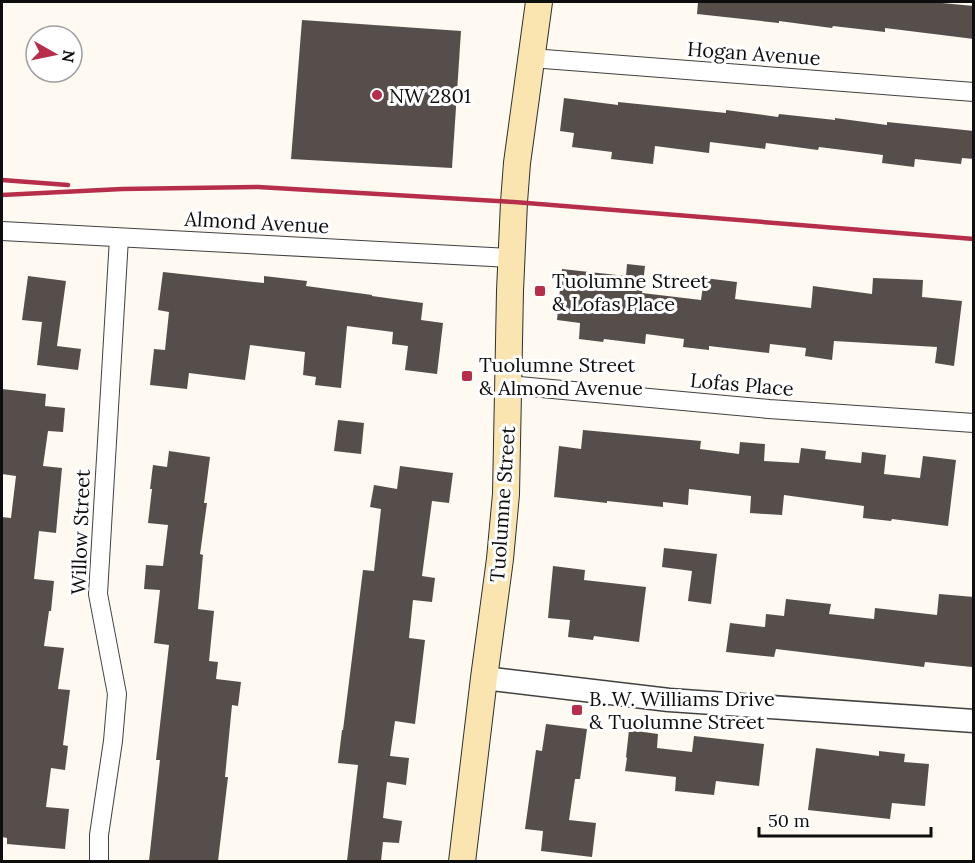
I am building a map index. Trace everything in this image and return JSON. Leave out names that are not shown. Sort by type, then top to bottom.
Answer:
[{"type":"main road","name":"Tuolumne Street","points":[[462,861],[506,494],[511,258],[517,163],[539,2]]},
{"type":"street","name":"Hogan Avenue","points":[[531,58],[974,92]]},
{"type":"street","name":"Almond Avenue","points":[[2,231],[511,258]]},
{"type":"street","name":"Willow Street","points":[[99,861],[99,835],[113,741],[117,694],[98,594],[119,238]]},
{"type":"street","name":"Lofas Place","points":[[508,385],[769,409],[974,423]]},
{"type":"street","points":[[484,678],[669,700],[974,721]]},
{"type":"building","points":[[698,2],[942,2],[974,6],[974,39],[885,28],[885,32],[697,14]]},
{"type":"building","name":"NW 2801","points":[[302,20],[461,31],[452,168],[291,159]]},
{"type":"building","points":[[564,98],[618,105],[618,102],[726,113],[726,110],[778,117],[779,114],[835,120],[835,118],[887,125],[887,122],[974,131],[974,159],[962,158],[961,164],[915,159],[914,167],[882,163],[883,155],[819,147],[818,150],[766,143],[765,149],[710,142],[709,153],[655,146],[653,164],[611,159],[612,152],[572,147],[574,133],[560,131]]},
{"type":"building","points":[[627,264],[645,266],[642,293],[701,300],[704,278],[737,282],[735,299],[811,308],[813,286],[872,294],[873,278],[923,280],[922,297],[962,301],[954,366],[935,363],[937,347],[834,341],[832,360],[805,356],[806,348],[770,344],[769,353],[709,346],[709,350],[683,347],[684,339],[646,334],[645,344],[604,339],[603,342],[579,339],[580,323],[557,320],[562,269],[626,276]]},
{"type":"building","points":[[163,272],[264,283],[264,276],[307,281],[306,286],[423,303],[421,320],[443,323],[437,374],[405,370],[408,346],[392,344],[393,332],[347,326],[341,388],[315,385],[316,377],[303,375],[305,352],[250,345],[245,380],[189,373],[187,389],[150,385],[154,349],[165,350],[169,312],[158,310]]},
{"type":"building","points":[[28,276],[66,281],[57,346],[81,349],[78,370],[37,365],[42,322],[22,320]]},
{"type":"building","points":[[2,389],[46,394],[45,406],[65,408],[63,432],[48,431],[43,466],[62,468],[56,533],[39,531],[34,579],[54,581],[44,646],[64,648],[58,689],[70,690],[63,745],[68,746],[65,770],[51,768],[46,807],[69,809],[65,849],[7,844],[7,838],[2,837],[2,517],[11,518],[16,476],[2,474]]},
{"type":"building","points":[[338,420],[364,423],[361,454],[334,451]]},
{"type":"building","points":[[583,430],[701,441],[700,449],[739,454],[740,442],[765,444],[764,461],[799,463],[801,448],[826,451],[825,459],[861,463],[862,452],[886,455],[884,474],[920,478],[923,456],[956,460],[948,526],[863,518],[864,506],[784,495],[782,515],[750,513],[751,496],[689,489],[688,505],[663,502],[663,507],[554,497],[559,446],[581,449]]},
{"type":"building","points":[[169,451],[210,457],[204,503],[207,503],[200,554],[203,555],[198,609],[214,611],[209,661],[218,662],[216,679],[241,682],[238,706],[232,705],[225,777],[228,777],[218,861],[149,861],[160,760],[156,760],[169,645],[154,643],[160,590],[144,589],[146,565],[163,566],[168,525],[148,523],[153,465],[167,467]]},
{"type":"building","points":[[400,466],[453,473],[449,503],[432,501],[422,576],[435,578],[432,602],[413,600],[409,638],[425,640],[415,724],[395,721],[390,756],[409,758],[406,785],[387,782],[383,818],[402,821],[399,843],[383,842],[381,861],[347,861],[358,765],[338,763],[363,570],[374,571],[381,509],[370,507],[374,485],[397,489]]},
{"type":"building","points":[[664,548],[717,554],[711,604],[688,601],[692,571],[662,567]]},
{"type":"building","points":[[553,566],[585,570],[584,580],[646,587],[639,642],[594,636],[593,640],[568,637],[570,620],[548,618]]},
{"type":"building","points":[[939,594],[974,597],[972,667],[925,662],[924,667],[776,649],[774,657],[726,652],[730,623],[765,627],[766,614],[784,616],[786,599],[831,604],[829,614],[874,619],[875,608],[937,615]]},
{"type":"building","points":[[546,724],[587,729],[580,779],[575,779],[569,820],[596,823],[592,857],[541,851],[543,831],[525,829],[536,750],[542,751]]},
{"type":"building","points":[[629,730],[658,734],[657,748],[692,752],[694,736],[764,744],[759,786],[716,781],[714,795],[675,791],[676,777],[625,771]]},
{"type":"building","points":[[816,748],[879,756],[879,751],[905,754],[904,762],[929,764],[925,806],[892,803],[890,819],[808,810]]},
{"type":"railway","points":[[2,180],[68,185]]},
{"type":"railway","points":[[2,195],[122,189],[258,187],[514,202],[974,239]]},
{"type":"place","name":"NW 2801","points":[[377,95]]},
{"type":"place","name":"Tuolumne Street & Lofas Place","points":[[540,291]]},
{"type":"place","name":"Tuolumne Street & Almond Avenue","points":[[467,376]]},
{"type":"place","name":"B. W. Williams Drive & Tuolumne Street","points":[[577,710]]}]
